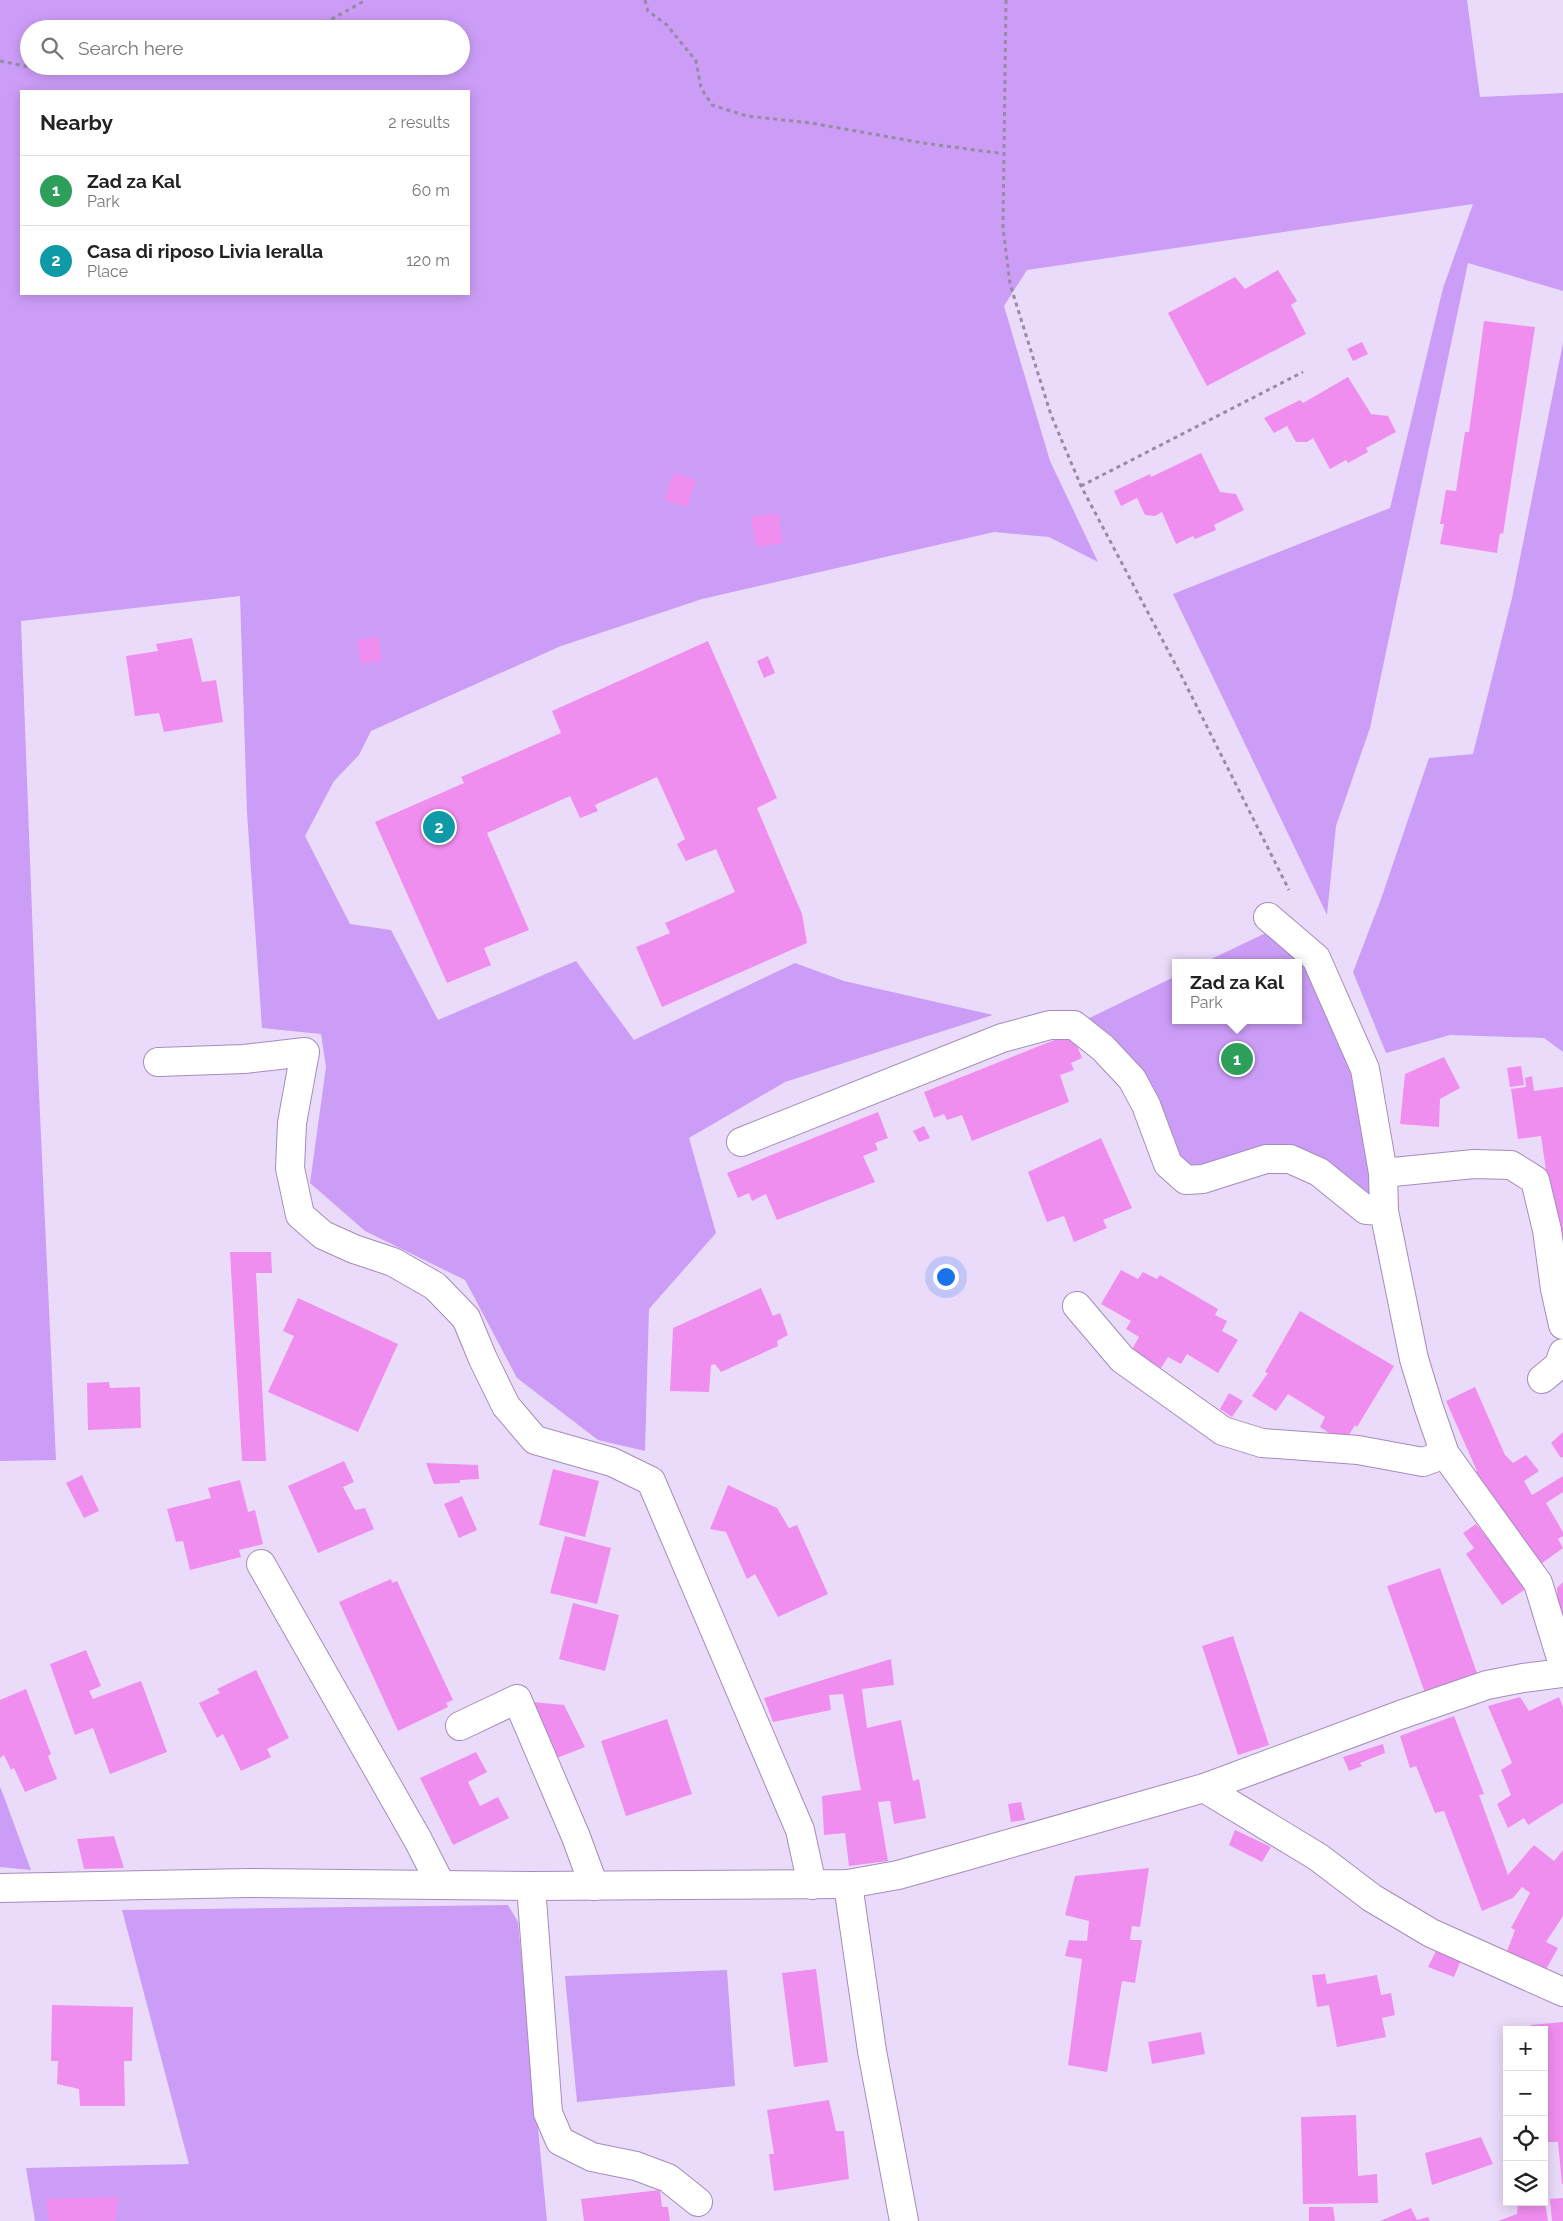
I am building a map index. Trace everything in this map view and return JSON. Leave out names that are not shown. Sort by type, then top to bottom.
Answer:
[{"type":"street","points":[[1268,917],[1316,958],[1365,1069],[1384,1173],[1384,1211],[1414,1359],[1446,1454],[1538,1583],[1563,1665]]},
{"type":"street","points":[[741,1142],[1002,1038],[1050,1025],[1074,1025],[1103,1048],[1132,1079],[1146,1105],[1168,1164],[1186,1180],[1203,1179],[1266,1159],[1290,1159],[1319,1172],[1366,1210],[1384,1211]]},
{"type":"street","points":[[158,1062],[244,1058],[305,1052],[292,1123],[290,1168],[300,1214],[322,1235],[354,1249],[393,1262],[435,1286],[466,1318],[506,1406],[535,1440],[612,1462],[651,1481],[800,1830],[812,1884]]},
{"type":"street","points":[[1384,1173],[1474,1164],[1511,1165],[1535,1180],[1547,1230],[1555,1289],[1563,1326]]},
{"type":"street","points":[[1077,1306],[1122,1360],[1223,1430],[1262,1442],[1358,1450],[1423,1462],[1446,1454]]},
{"type":"street","points":[[1542,1379],[1559,1365],[1563,1353]]},
{"type":"street","points":[[261,1564],[414,1832],[440,1885]]},
{"type":"street","points":[[0,1888],[248,1883],[531,1886],[848,1884],[898,1875],[1204,1788],[1400,1715],[1487,1685],[1563,1673]]},
{"type":"street","points":[[460,1726],[517,1699],[576,1837],[594,1886]]},
{"type":"street","points":[[1204,1788],[1318,1857],[1372,1898],[1431,1933],[1563,1992]]},
{"type":"street","points":[[848,1884],[872,2052],[904,2221]]},
{"type":"street","points":[[531,1886],[548,2113],[560,2140],[592,2157],[636,2166],[668,2178],[698,2202]]},
{"type":"path","points":[[330,20],[366,0]]},
{"type":"path","points":[[645,0],[648,11],[667,25],[696,61],[701,88],[712,106],[747,116],[811,123],[923,143],[1005,154]]},
{"type":"path","points":[[1006,0],[1003,228],[1010,284],[1051,415],[1081,486],[1181,675],[1294,899]]},
{"type":"path","points":[[0,61],[20,65]]},
{"type":"path","points":[[1081,486],[1303,372]]},
{"type":"shaded area","points":[[0,0],[1467,0],[1480,97],[1563,93],[1563,291],[1468,263],[1370,728],[1336,826],[1327,915],[1173,594],[1390,508],[1443,288],[1473,204],[1027,270],[1004,306],[1050,461],[1098,562],[1049,537],[994,532],[702,599],[561,646],[371,731],[359,755],[334,781],[305,836],[350,924],[391,930],[438,1020],[576,961],[634,1040],[795,963],[844,981],[993,1015],[785,1082],[689,1138],[716,1233],[649,1309],[645,1451],[598,1440],[517,1378],[465,1280],[365,1231],[310,1183],[326,1067],[321,1034],[262,1028],[247,813],[240,596],[21,621],[38,1071],[56,1460],[0,1461]]},
{"type":"shaded area","points":[[1563,343],[1563,1052],[1544,1038],[1450,1035],[1386,1053],[1353,972],[1381,899],[1429,758],[1473,754],[1512,598]]},
{"type":"shaded area","points":[[1278,927],[1316,958],[1365,1069],[1384,1211],[1290,1159],[1186,1180],[1146,1105],[1075,1025],[1172,978],[1172,1024],[1302,1024],[1302,959],[1211,959]]},
{"type":"shaded area","points":[[0,1787],[3,1794],[31,1870],[0,1867]]},
{"type":"shaded area","points":[[508,1905],[518,1922],[547,2221],[35,2221],[26,2168],[189,2164],[122,1910]]},
{"type":"shaded area","points":[[727,1970],[735,2086],[577,2102],[565,1976]]},
{"type":"building","points":[[1278,270],[1297,301],[1291,305],[1306,334],[1207,386],[1168,313],[1235,277],[1245,289]]},
{"type":"building","points":[[1484,321],[1535,327],[1503,534],[1500,533],[1497,553],[1440,544],[1444,524],[1440,524],[1446,490],[1456,491],[1465,432],[1469,432]]},
{"type":"building","points":[[1362,342],[1368,354],[1353,361],[1347,349]]},
{"type":"building","points":[[1348,377],[1371,414],[1388,416],[1396,432],[1366,448],[1368,452],[1348,463],[1346,460],[1330,469],[1313,438],[1307,442],[1296,442],[1287,426],[1274,433],[1264,418],[1300,400],[1303,403]]},
{"type":"building","points":[[1201,453],[1220,492],[1236,494],[1244,510],[1214,525],[1216,530],[1195,539],[1193,536],[1176,544],[1162,512],[1155,516],[1145,515],[1137,498],[1121,506],[1114,491],[1150,474],[1151,477]]},
{"type":"building","points":[[674,473],[696,480],[687,507],[664,500]]},
{"type":"building","points":[[778,513],[783,543],[756,547],[751,517]]},
{"type":"building","points":[[378,636],[382,661],[361,664],[357,640]]},
{"type":"building","points":[[192,638],[202,682],[216,680],[223,722],[164,732],[159,713],[135,716],[126,656],[158,651],[156,644]]},
{"type":"building","points":[[708,641],[777,798],[757,808],[802,914],[807,943],[662,1007],[636,947],[670,933],[665,923],[735,892],[716,849],[686,861],[677,844],[685,839],[657,777],[595,805],[598,811],[580,818],[570,796],[487,833],[529,930],[484,948],[491,965],[447,983],[375,822],[464,783],[461,777],[561,733],[552,711]]},
{"type":"building","points":[[768,656],[775,673],[764,678],[757,661]]},
{"type":"building","points":[[1072,1033],[1082,1058],[1071,1063],[1074,1070],[1060,1075],[1069,1102],[972,1141],[962,1115],[947,1120],[944,1114],[934,1118],[924,1092]]},
{"type":"building","points":[[1444,1057],[1460,1088],[1440,1099],[1439,1127],[1400,1124],[1405,1074]]},
{"type":"building","points":[[1521,1066],[1524,1085],[1510,1087],[1507,1068]]},
{"type":"building","points":[[1532,1076],[1534,1091],[1563,1087],[1563,1239],[1556,1240],[1541,1136],[1518,1139],[1511,1089],[1526,1087],[1525,1078]]},
{"type":"building","points":[[878,1112],[888,1138],[875,1143],[878,1150],[863,1156],[875,1182],[777,1220],[766,1194],[752,1201],[749,1193],[738,1198],[727,1173]]},
{"type":"building","points":[[924,1126],[930,1138],[919,1142],[913,1131]]},
{"type":"building","points":[[1101,1138],[1132,1208],[1103,1220],[1107,1228],[1074,1242],[1064,1216],[1047,1222],[1028,1172]]},
{"type":"building","points":[[230,1252],[271,1252],[272,1273],[256,1273],[266,1461],[242,1461]]},
{"type":"building","points":[[1121,1270],[1138,1279],[1143,1272],[1157,1279],[1160,1275],[1218,1309],[1215,1315],[1227,1321],[1222,1331],[1238,1340],[1218,1373],[1187,1354],[1181,1364],[1168,1357],[1161,1368],[1131,1351],[1139,1337],[1126,1329],[1131,1321],[1101,1304]]},
{"type":"building","points":[[761,1288],[773,1316],[780,1313],[788,1335],[777,1341],[778,1346],[721,1372],[715,1364],[711,1365],[709,1392],[670,1391],[673,1328]]},
{"type":"building","points":[[298,1298],[398,1344],[358,1432],[268,1392],[294,1336],[283,1331]]},
{"type":"building","points":[[1300,1311],[1394,1366],[1357,1427],[1355,1425],[1344,1443],[1320,1427],[1325,1417],[1288,1394],[1276,1411],[1252,1396],[1268,1373],[1265,1372]]},
{"type":"building","points":[[109,1382],[110,1388],[140,1387],[141,1428],[88,1430],[87,1383]]},
{"type":"building","points":[[1475,1387],[1505,1455],[1513,1463],[1526,1455],[1539,1471],[1524,1481],[1532,1495],[1563,1476],[1563,1492],[1546,1503],[1563,1532],[1563,1536],[1558,1539],[1563,1548],[1538,1566],[1474,1473],[1477,1471],[1446,1401]]},
{"type":"building","points":[[1229,1393],[1243,1401],[1232,1417],[1220,1409]]},
{"type":"building","points":[[1563,1432],[1563,1457],[1561,1458],[1551,1443]]},
{"type":"building","points":[[344,1461],[354,1482],[343,1487],[355,1510],[365,1508],[374,1529],[318,1553],[288,1486]]},
{"type":"building","points":[[426,1463],[478,1465],[479,1479],[460,1480],[460,1483],[434,1484]]},
{"type":"building","points":[[553,1469],[599,1481],[585,1537],[539,1525]]},
{"type":"building","points":[[82,1475],[99,1511],[84,1518],[66,1483]]},
{"type":"building","points":[[240,1480],[248,1512],[255,1510],[263,1544],[239,1550],[241,1557],[190,1570],[183,1541],[176,1542],[167,1509],[211,1498],[208,1488]]},
{"type":"building","points":[[728,1485],[777,1508],[789,1528],[797,1525],[828,1594],[778,1617],[755,1574],[747,1579],[726,1532],[710,1529]]},
{"type":"building","points":[[462,1496],[477,1530],[459,1538],[444,1504]]},
{"type":"building","points":[[1476,1524],[1488,1539],[1493,1535],[1527,1588],[1502,1605],[1466,1554],[1474,1548],[1463,1533]]},
{"type":"building","points":[[565,1536],[611,1548],[597,1604],[550,1593]]},
{"type":"building","points":[[1440,1568],[1477,1673],[1425,1693],[1387,1586]]},
{"type":"building","points":[[391,1579],[392,1583],[397,1581],[453,1700],[446,1703],[448,1707],[398,1731],[339,1602]]},
{"type":"building","points":[[1563,1582],[1563,1625],[1558,1616],[1557,1588]]},
{"type":"building","points":[[573,1603],[619,1615],[605,1671],[559,1659]]},
{"type":"building","points":[[1233,1636],[1269,1745],[1238,1755],[1202,1646]]},
{"type":"building","points":[[86,1650],[101,1686],[89,1691],[93,1699],[141,1681],[167,1752],[110,1774],[93,1728],[75,1735],[50,1664]]},
{"type":"building","points":[[891,1659],[894,1685],[862,1689],[867,1728],[901,1720],[913,1781],[919,1779],[926,1818],[894,1824],[890,1801],[878,1802],[888,1861],[849,1866],[845,1833],[824,1835],[822,1796],[861,1790],[843,1694],[829,1695],[831,1710],[773,1722],[764,1698]]},
{"type":"building","points":[[256,1670],[289,1738],[267,1749],[271,1757],[241,1771],[223,1734],[217,1738],[199,1703],[220,1693],[217,1689]]},
{"type":"building","points":[[26,1689],[51,1754],[48,1756],[57,1779],[25,1792],[14,1768],[11,1770],[4,1755],[0,1758],[0,1700]]},
{"type":"building","points":[[1520,1697],[1529,1711],[1559,1697],[1563,1707],[1563,1803],[1528,1825],[1524,1818],[1508,1828],[1497,1804],[1511,1795],[1501,1770],[1512,1763],[1488,1706]]},
{"type":"building","points":[[533,1702],[564,1705],[585,1747],[557,1758]]},
{"type":"building","points":[[1454,1716],[1484,1794],[1479,1795],[1508,1875],[1534,1845],[1554,1861],[1563,1850],[1563,1916],[1546,1942],[1558,1948],[1544,1973],[1506,1954],[1515,1930],[1511,1928],[1530,1893],[1522,1887],[1513,1898],[1482,1911],[1444,1811],[1435,1813],[1416,1766],[1410,1768],[1400,1736]]},
{"type":"building","points":[[667,1719],[692,1794],[626,1816],[601,1741]]},
{"type":"building","points":[[1383,1744],[1385,1753],[1360,1763],[1362,1766],[1349,1771],[1343,1757]]},
{"type":"building","points":[[476,1752],[487,1772],[468,1782],[480,1806],[498,1797],[509,1818],[453,1845],[420,1778]]},
{"type":"building","points":[[1021,1802],[1025,1820],[1011,1822],[1008,1804]]},
{"type":"building","points":[[1235,1830],[1271,1847],[1262,1862],[1229,1845]]},
{"type":"building","points":[[114,1836],[124,1868],[84,1869],[77,1839]]},
{"type":"building","points":[[1149,1868],[1140,1927],[1132,1926],[1130,1940],[1142,1940],[1135,1983],[1122,1981],[1107,2072],[1068,2065],[1082,1959],[1065,1956],[1069,1940],[1087,1941],[1089,1921],[1065,1915],[1075,1876]]},
{"type":"building","points":[[1438,1947],[1461,1960],[1454,1977],[1428,1967]]},
{"type":"building","points":[[816,1969],[828,2062],[794,2067],[782,1973]]},
{"type":"building","points":[[1325,1974],[1327,1984],[1377,1975],[1381,1995],[1391,1993],[1395,2015],[1382,2018],[1386,2037],[1337,2047],[1329,2005],[1317,2007],[1312,1975]]},
{"type":"building","points":[[52,2005],[133,2007],[132,2061],[124,2061],[125,2106],[80,2106],[79,2089],[57,2084],[58,2061],[51,2061]]},
{"type":"building","points":[[1563,2022],[1563,2184],[1558,2142],[1548,2142],[1548,2026],[1531,2025]]},
{"type":"building","points":[[1201,2032],[1205,2054],[1152,2064],[1148,2042]]},
{"type":"building","points":[[829,2100],[836,2131],[844,2131],[849,2179],[774,2191],[769,2154],[774,2154],[767,2110]]},
{"type":"building","points":[[1356,2115],[1358,2176],[1377,2174],[1378,2203],[1303,2204],[1301,2117]]},
{"type":"building","points":[[1481,2137],[1493,2164],[1432,2185],[1425,2153]]},
{"type":"building","points":[[660,2190],[662,2207],[668,2207],[670,2221],[584,2221],[581,2199]]},
{"type":"building","points":[[118,2197],[116,2221],[49,2221],[46,2199]]},
{"type":"building","points":[[1563,2198],[1563,2221],[1552,2221],[1550,2199]]},
{"type":"building","points":[[1518,2206],[1546,2206],[1548,2221],[1498,2221],[1517,2214]]},
{"type":"building","points":[[1309,2207],[1333,2207],[1335,2221],[1309,2221]]},
{"type":"building","points":[[1411,2208],[1417,2220],[1428,2217],[1430,2221],[1380,2221]]},
{"type":"place","name":"Casa di riposo Livia Ieralla","points":[[439,827]]},
{"type":"place","name":"Zad za Kal","points":[[1237,1059]]}]
